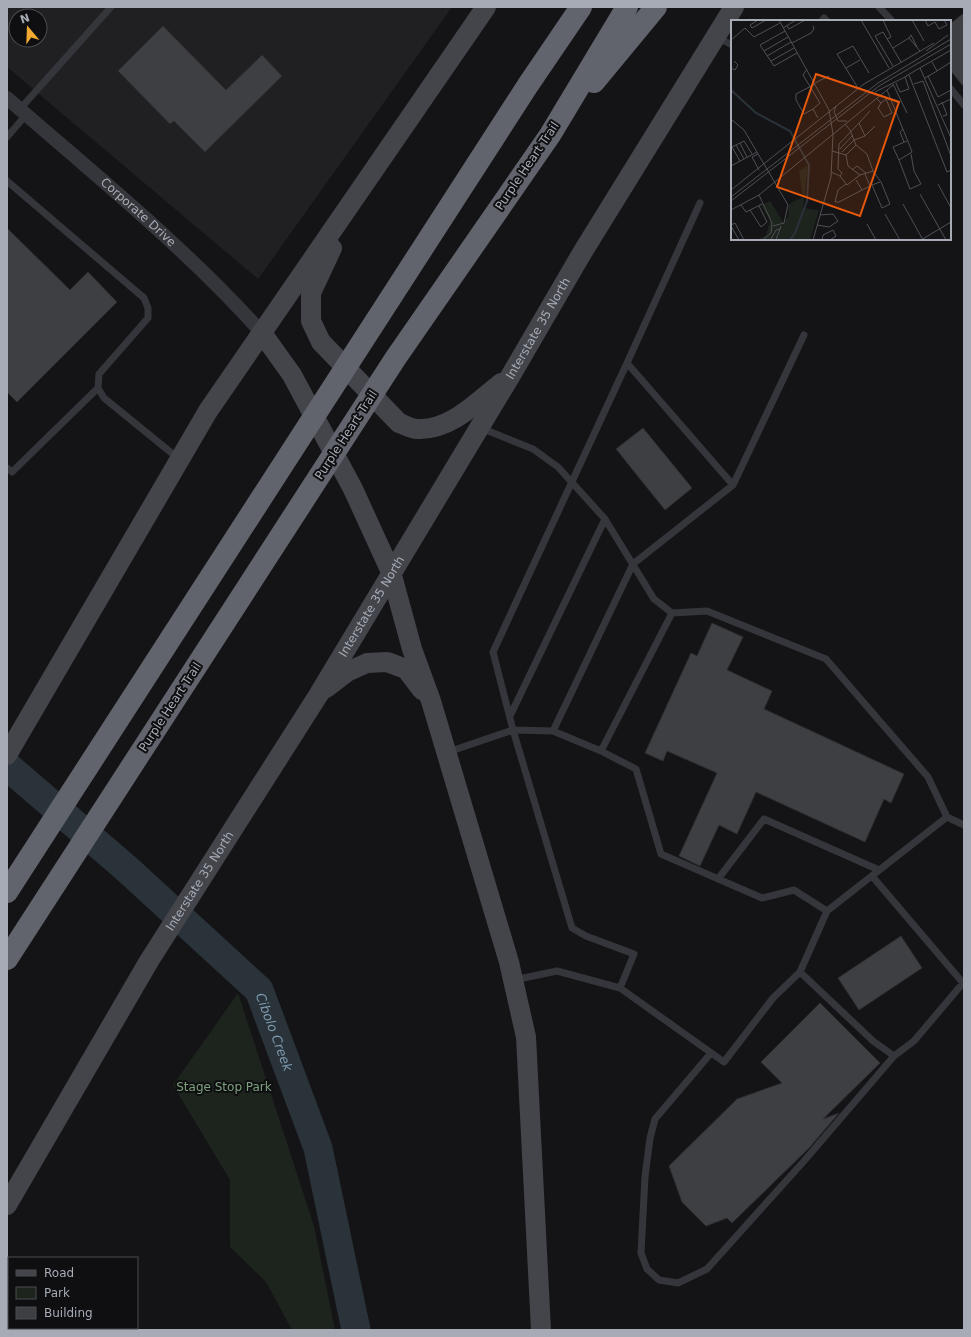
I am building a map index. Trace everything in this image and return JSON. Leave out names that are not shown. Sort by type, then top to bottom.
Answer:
[{"type":"highway","points":[[7,892],[369,331],[581,7]]},
{"type":"highway","name":"Purple Heart Trail","points":[[7,959],[395,359],[550,135],[627,7]]},
{"type":"highway","points":[[550,135],[656,7]]},
{"type":"main road","points":[[7,755],[208,411],[486,7]]},
{"type":"main road","name":"Interstate 35 North","points":[[7,1205],[149,961],[319,694],[391,572],[512,375],[582,253],[724,41],[734,7]]},
{"type":"main road","points":[[357,196],[311,293],[311,321],[321,342],[399,423],[417,429],[441,425],[461,415],[512,375]]},
{"type":"main road","points":[[262,333],[292,375],[353,489],[391,572],[412,649],[431,701],[514,980],[526,1037],[541,1330]]},
{"type":"main road","points":[[319,694],[347,672],[366,663],[387,662],[406,669],[431,701]]},
{"type":"street","name":"Corporate Drive","points":[[7,98],[179,249],[226,294],[262,333]]},
{"type":"lane","points":[[7,137],[23,112],[111,7]]},
{"type":"lane","points":[[879,7],[891,20]]},
{"type":"lane","points":[[951,89],[964,104]]},
{"type":"lane","points":[[7,181],[144,298],[148,308],[148,318],[99,374],[98,388],[104,398],[180,459]]},
{"type":"lane","points":[[620,988],[634,954],[586,936],[572,928],[513,730],[493,652],[700,203]]},
{"type":"lane","points":[[553,731],[633,564],[733,485],[804,335]]},
{"type":"lane","points":[[627,363],[733,485]]},
{"type":"lane","points":[[7,468],[12,472],[98,388]]},
{"type":"lane","points":[[480,427],[533,449],[558,468],[605,519],[654,600],[672,613],[707,611],[826,660],[928,777],[947,817],[964,824]]},
{"type":"lane","points":[[510,716],[605,519]]},
{"type":"lane","points":[[601,751],[672,613]]},
{"type":"lane","points":[[446,753],[513,730],[553,731],[601,751],[636,769],[661,854],[762,898],[794,890],[827,911]]},
{"type":"lane","points":[[514,980],[557,971],[620,988],[724,1062],[773,998],[800,972],[827,911],[947,817]]},
{"type":"lane","points":[[718,879],[764,819],[879,870]]},
{"type":"lane","points":[[711,1053],[655,1119],[650,1138],[645,1177],[641,1253],[647,1269],[659,1280],[678,1283],[707,1269],[894,1056],[914,1041],[964,983],[872,876]]},
{"type":"lane","points":[[800,972],[873,1040],[894,1056]]},
{"type":"shaded area","points":[[7,7],[452,7],[258,279],[7,67]]},
{"type":"green space","name":"Stage Stop Park","points":[[238,993],[314,1226],[335,1330],[292,1330],[266,1282],[230,1247],[230,1180],[173,1085]]},
{"type":"building","points":[[964,13],[964,87],[951,71],[951,23]]},
{"type":"building","points":[[163,26],[226,90],[262,55],[282,76],[205,152],[174,121],[170,124],[118,71]]},
{"type":"building","points":[[7,228],[70,290],[88,272],[117,302],[17,402],[7,392]]},
{"type":"building","points":[[643,428],[692,488],[665,510],[616,449]]},
{"type":"building","points":[[712,623],[743,637],[727,670],[772,691],[764,709],[904,774],[891,803],[884,799],[865,842],[756,792],[737,834],[719,825],[700,866],[679,856],[717,773],[667,751],[663,761],[645,753],[691,653],[697,656]]},
{"type":"building","points":[[901,936],[922,968],[859,1010],[838,978]]},
{"type":"building","points":[[820,1003],[880,1063],[823,1119],[839,1113],[809,1148],[732,1223],[727,1218],[706,1226],[682,1202],[669,1166],[737,1099],[782,1083],[761,1062]]},
{"type":"waterway","name":"Cibolo Creek","points":[[7,766],[127,869],[259,990],[318,1148],[356,1330]]}]
